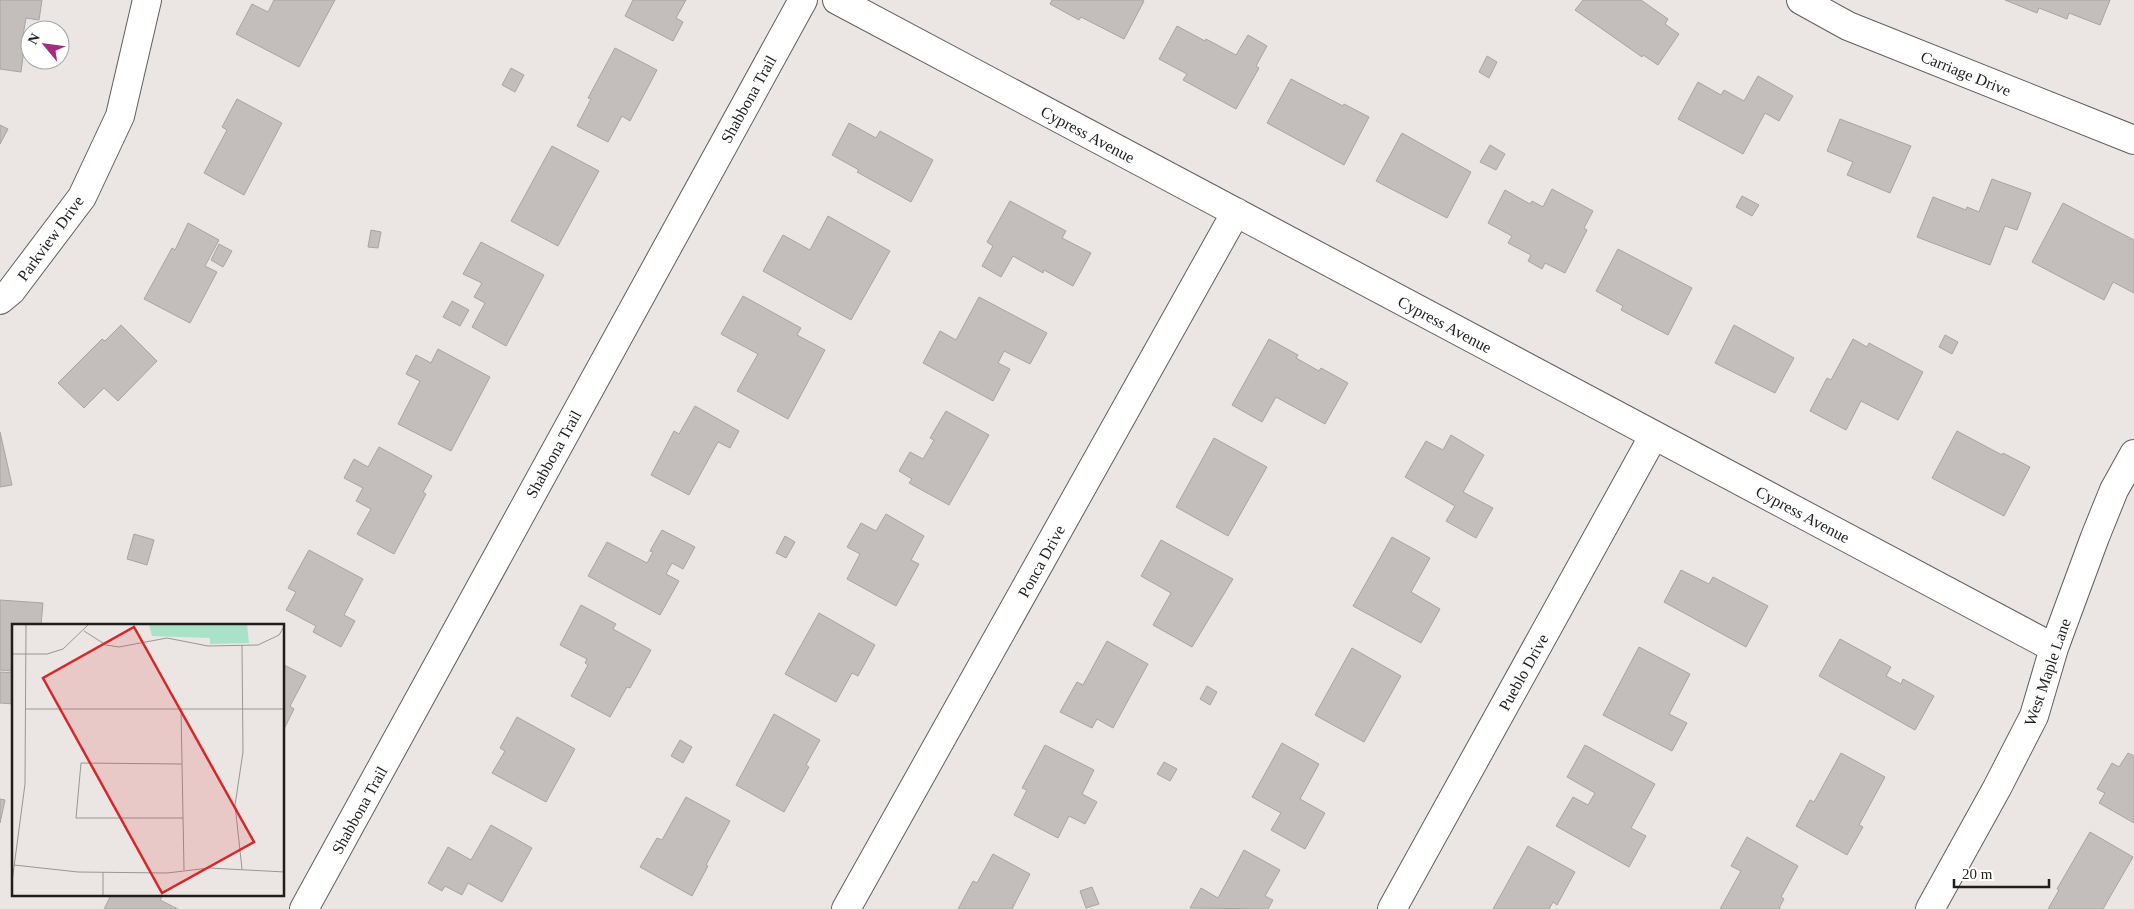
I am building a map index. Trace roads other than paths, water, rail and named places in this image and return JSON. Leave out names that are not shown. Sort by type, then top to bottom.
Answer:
[{"type":"street","name":"Parkview Drive","points":[[0,300],[11,291],[82,197],[120,116],[147,0]]},
{"type":"street","name":"Shabbona Trail","points":[[304,909],[802,0]]},
{"type":"street","name":"Cypress Avenue","points":[[837,0],[2054,648]]},
{"type":"street","name":"Carriage Drive","points":[[1801,0],[1848,26],[2134,140]]},
{"type":"street","name":"Ponca Drive","points":[[846,909],[1236,212]]},
{"type":"street","name":"Pueblo Drive","points":[[1392,909],[1654,435]]},
{"type":"street","name":"West Maple Lane","points":[[1930,909],[1997,788],[2034,716],[2054,648],[2114,490],[2134,454]]}]
